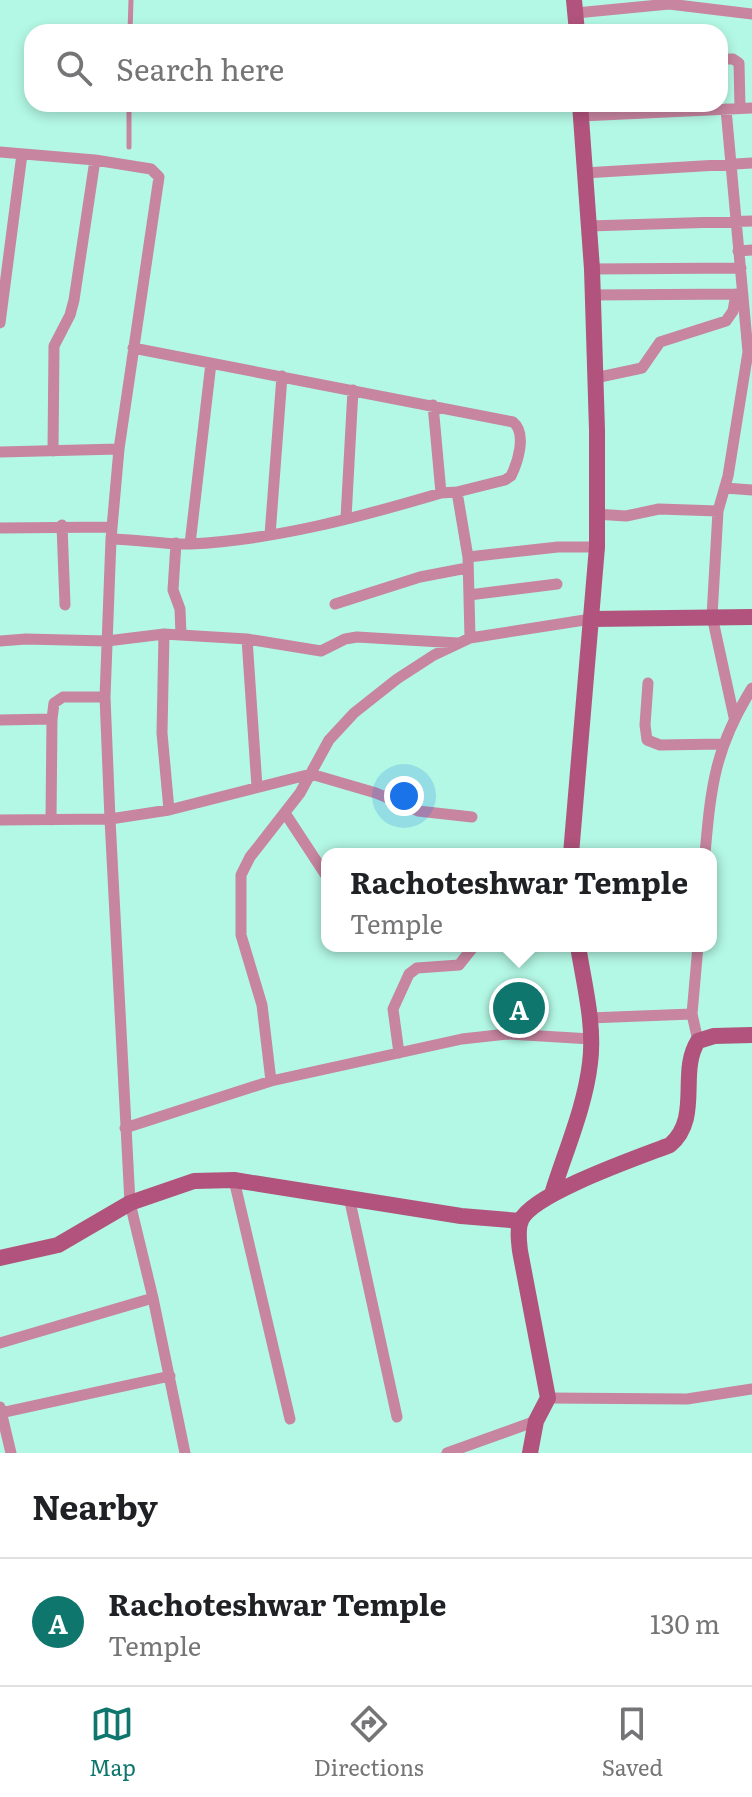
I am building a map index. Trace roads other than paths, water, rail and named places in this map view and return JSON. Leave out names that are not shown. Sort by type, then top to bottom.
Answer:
[{"type":"street","points":[[575,6],[668,2],[752,14]]},
{"type":"street","points":[[728,59],[739,63],[746,108]]},
{"type":"street","points":[[572,848],[597,547],[592,269],[581,112]]},
{"type":"street","points":[[726,112],[750,352],[718,511],[712,616],[734,717]]},
{"type":"street","points":[[0,152],[95,160],[151,169],[159,177],[119,449],[105,697],[130,1203],[185,1453]]},
{"type":"street","points":[[0,323],[22,154]]},
{"type":"street","points":[[53,451],[54,346],[74,300],[95,160]]},
{"type":"street","points":[[584,173],[752,163]]},
{"type":"street","points":[[589,226],[752,221]]},
{"type":"street","points":[[738,251],[752,250]]},
{"type":"street","points":[[592,269],[741,268]]},
{"type":"street","points":[[592,295],[744,291]]},
{"type":"street","points":[[595,378],[637,371],[645,366],[660,342],[726,321],[744,291]]},
{"type":"street","points":[[0,528],[62,525],[190,544],[270,535],[441,493],[457,492],[511,476],[521,435],[520,427],[513,422],[133,348]]},
{"type":"street","points":[[190,544],[211,363]]},
{"type":"street","points":[[270,535],[282,376]]},
{"type":"street","points":[[346,518],[353,390]]},
{"type":"street","points":[[433,405],[441,493]]},
{"type":"street","points":[[0,452],[119,449]]},
{"type":"street","points":[[725,488],[752,490]]},
{"type":"street","points":[[457,492],[469,595],[464,641]]},
{"type":"street","points":[[595,514],[626,516],[659,509],[718,511]]},
{"type":"street","points":[[62,525],[65,605]]},
{"type":"street","points":[[176,543],[173,590],[180,609],[181,635]]},
{"type":"street","points":[[335,604],[467,563],[558,547],[597,547]]},
{"type":"street","points":[[469,595],[557,584]]},
{"type":"street","points":[[0,641],[107,641],[164,634],[247,639],[321,651],[345,639],[357,637],[464,641],[591,619],[752,617]]},
{"type":"street","points":[[164,634],[162,733],[169,810]]},
{"type":"street","points":[[247,639],[257,787]]},
{"type":"street","points":[[271,1081],[262,1005],[241,935],[241,875],[250,857],[311,774],[329,740],[354,713],[397,679],[464,641]]},
{"type":"street","points":[[648,683],[647,740],[660,745],[722,744]]},
{"type":"street","points":[[706,848],[711,789],[722,744],[752,688]]},
{"type":"street","points":[[51,820],[54,703],[59,698],[105,697]]},
{"type":"street","points":[[0,720],[52,719]]},
{"type":"street","points":[[0,820],[110,819],[169,810],[311,774],[376,793],[418,811],[472,817]]},
{"type":"street","points":[[285,813],[321,868]]},
{"type":"street","points":[[399,1053],[393,1009],[409,974],[417,968],[459,965],[469,952]]},
{"type":"street","points":[[552,1194],[585,1090],[591,1061],[589,1018],[579,952]]},
{"type":"street","points":[[530,1453],[536,1421],[548,1398],[520,1251],[518,1235],[521,1221],[530,1209],[552,1194],[670,1145],[677,1138],[686,1117],[691,1058],[698,1041],[692,1014],[697,952]]},
{"type":"street","points":[[589,1018],[692,1014]]},
{"type":"street","points":[[125,1128],[271,1081],[483,1035],[526,1034],[591,1039]]},
{"type":"street","points":[[698,1041],[714,1036],[752,1035]]},
{"type":"street","points":[[0,1258],[58,1245],[130,1203],[194,1181],[234,1180],[461,1216],[521,1221]]},
{"type":"street","points":[[234,1180],[290,1419]]},
{"type":"street","points":[[349,1197],[397,1417]]},
{"type":"street","points":[[0,1343],[153,1298]]},
{"type":"street","points":[[11,1453],[1,1410],[170,1376]]},
{"type":"street","points":[[548,1398],[687,1399],[752,1389]]},
{"type":"street","points":[[447,1453],[536,1421]]},
{"type":"lane","points":[[130,24],[131,0]]},
{"type":"lane","points":[[129,112],[129,147]]},
{"type":"place","name":"Rachoteshwar Temple","points":[[519,1008]]}]
